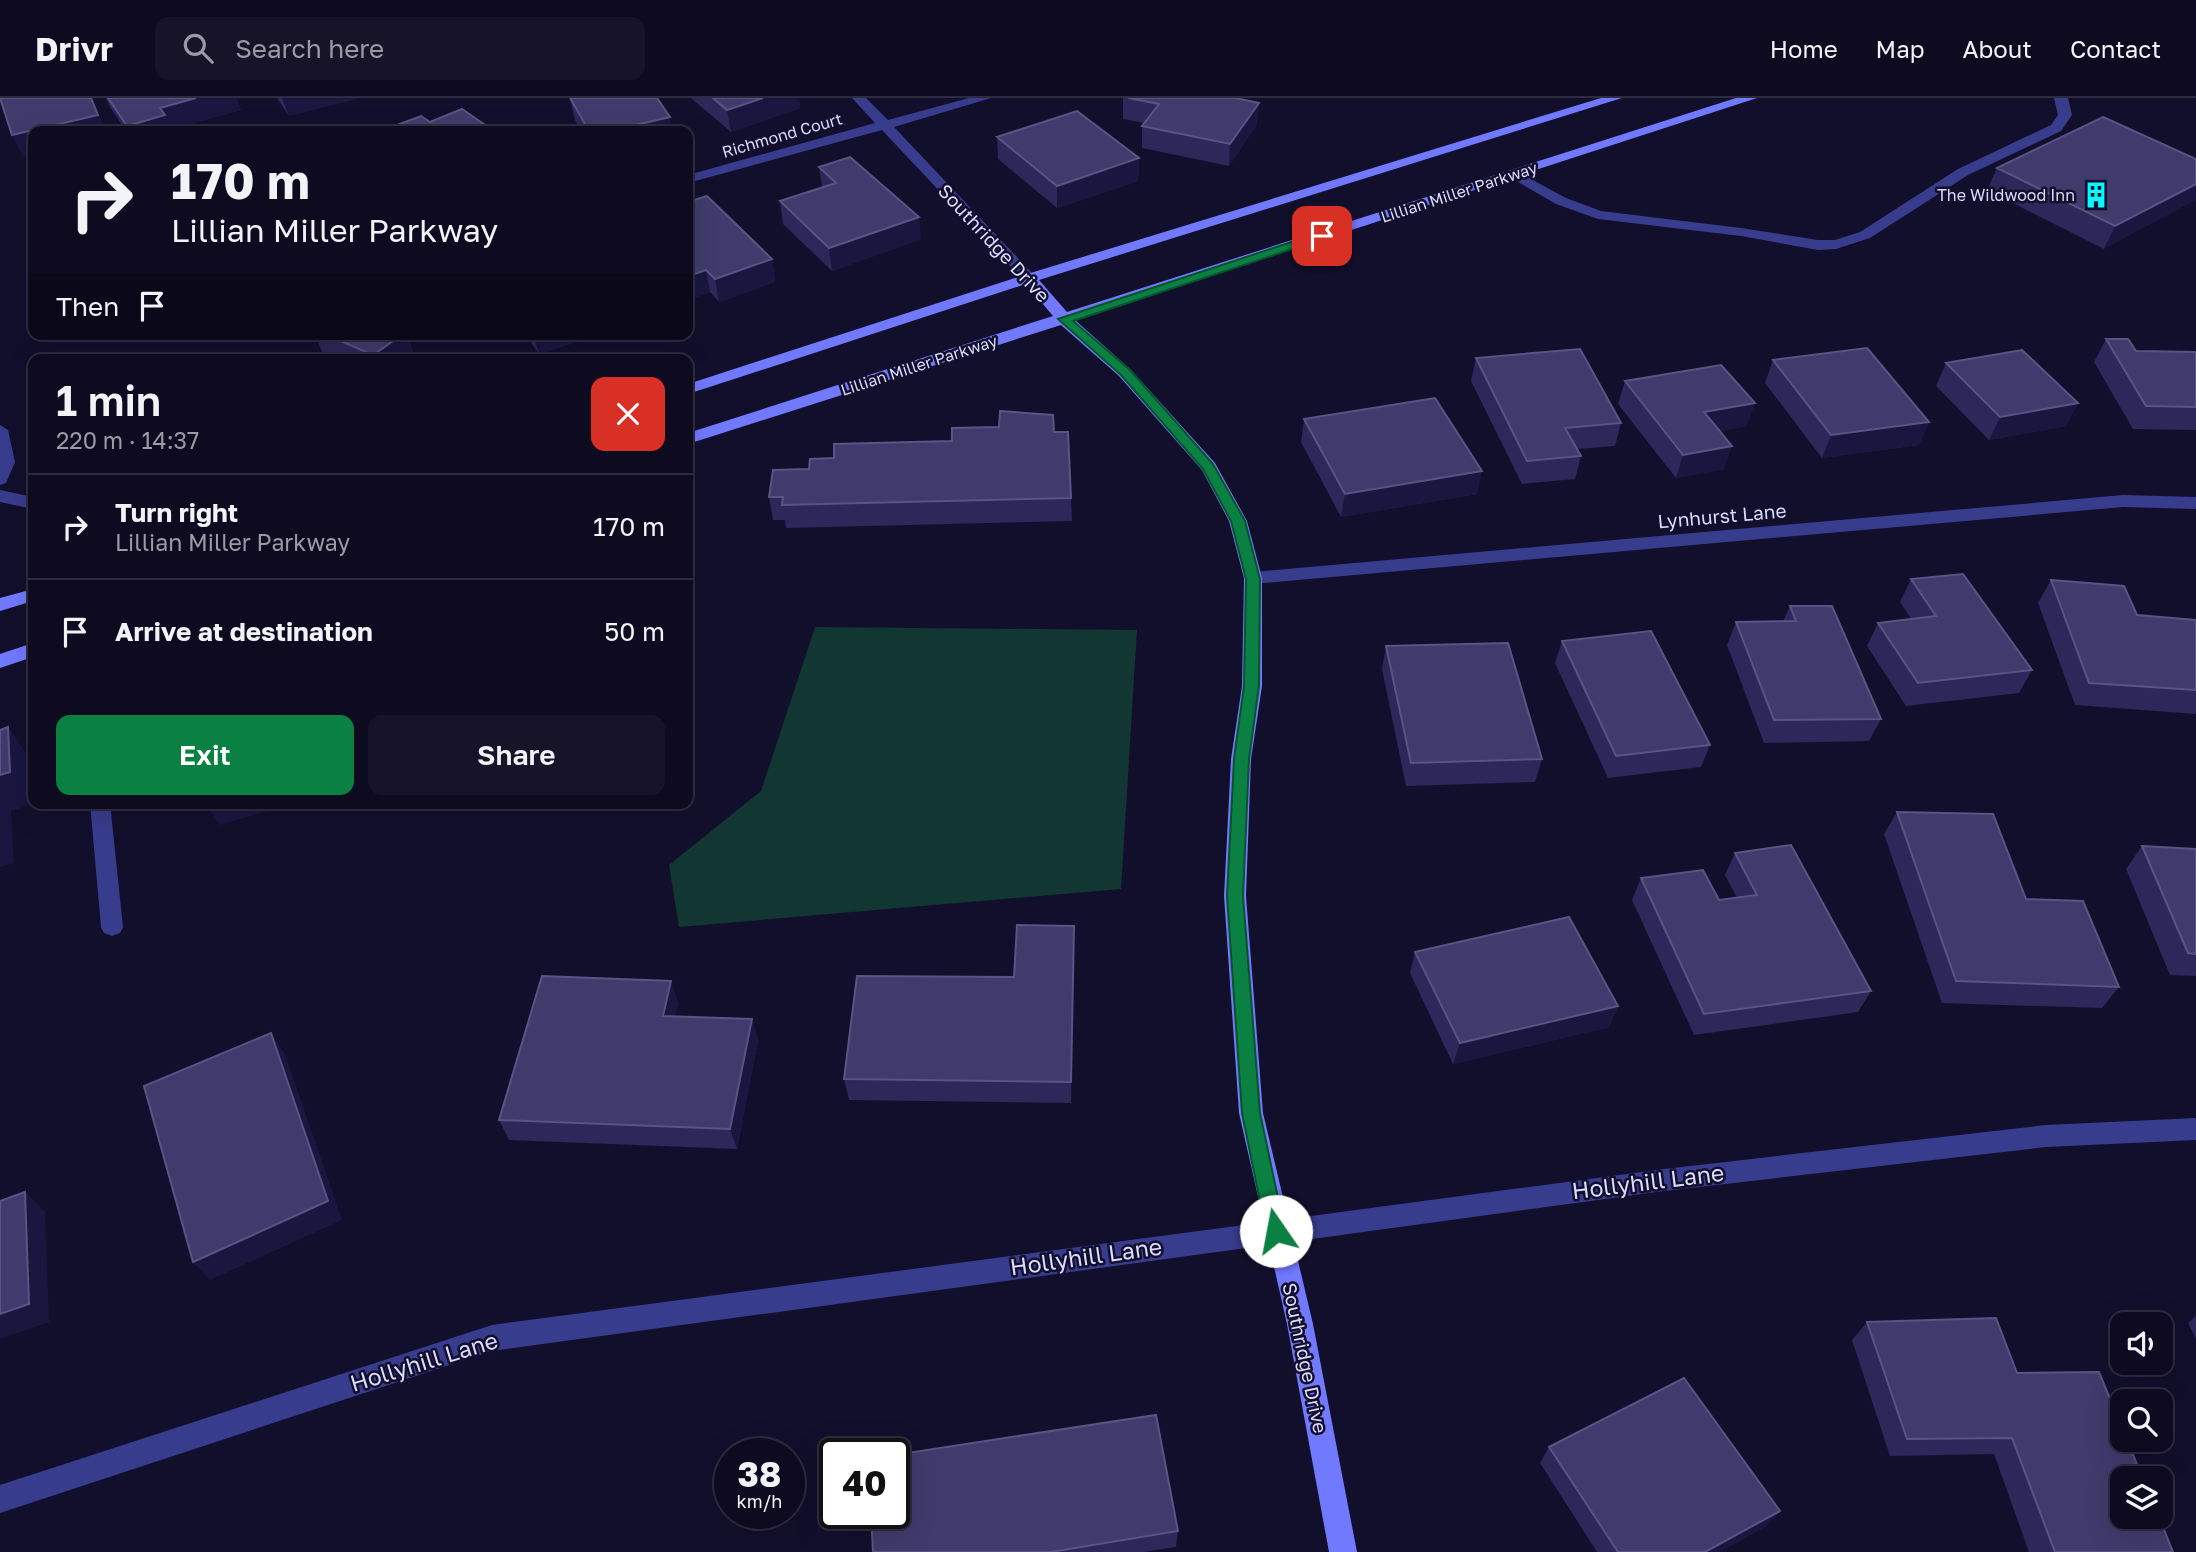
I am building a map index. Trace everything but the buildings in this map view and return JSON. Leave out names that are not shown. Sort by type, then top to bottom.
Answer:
[{"type":"main road","points":[[693,387],[1029,278],[1615,98]]},
{"type":"main road","name":"Lillian Miller Parkway","points":[[693,437],[1750,98]]},
{"type":"main road","name":"Southridge Drive","points":[[1029,278],[1064,319],[1125,373],[1209,467],[1238,521],[1253,579],[1252,686],[1241,759],[1235,896],[1251,1113],[1276,1231],[1300,1324],[1343,1552]]},
{"type":"main road","points":[[0,606],[28,597]]},
{"type":"main road","points":[[0,661],[28,652]]},
{"type":"street","name":"Southridge Drive","points":[[859,98],[1029,278]]},
{"type":"street","name":"Richmond Court","points":[[693,178],[984,98]]},
{"type":"street","points":[[1513,175],[1561,201],[1598,215],[1741,232],[1791,242],[1836,244],[1864,235],[1962,172],[2056,128],[2065,115],[2061,98]]},
{"type":"street","points":[[0,430],[5,444],[6,471],[0,479]]},
{"type":"street","points":[[0,496],[28,502]]},
{"type":"street","name":"Lynhurst Lane","points":[[1253,579],[2123,501],[2196,503]]},
{"type":"street","points":[[101,809],[112,927]]},
{"type":"street","name":"Hollyhill Lane","points":[[0,1499],[492,1338],[1664,1180],[2046,1136],[2196,1129]]},
{"type":"green space","points":[[815,627],[1137,630],[1121,889],[679,927],[669,865],[761,791]]},
{"type":"place","name":"The Wildwood Inn","points":[[2096,195]]},
{"type":"route","points":[[1276,1231],[1251,1113],[1235,896],[1241,759],[1252,686],[1253,579],[1238,521],[1209,467],[1125,373],[1064,319],[1322,236]]}]
